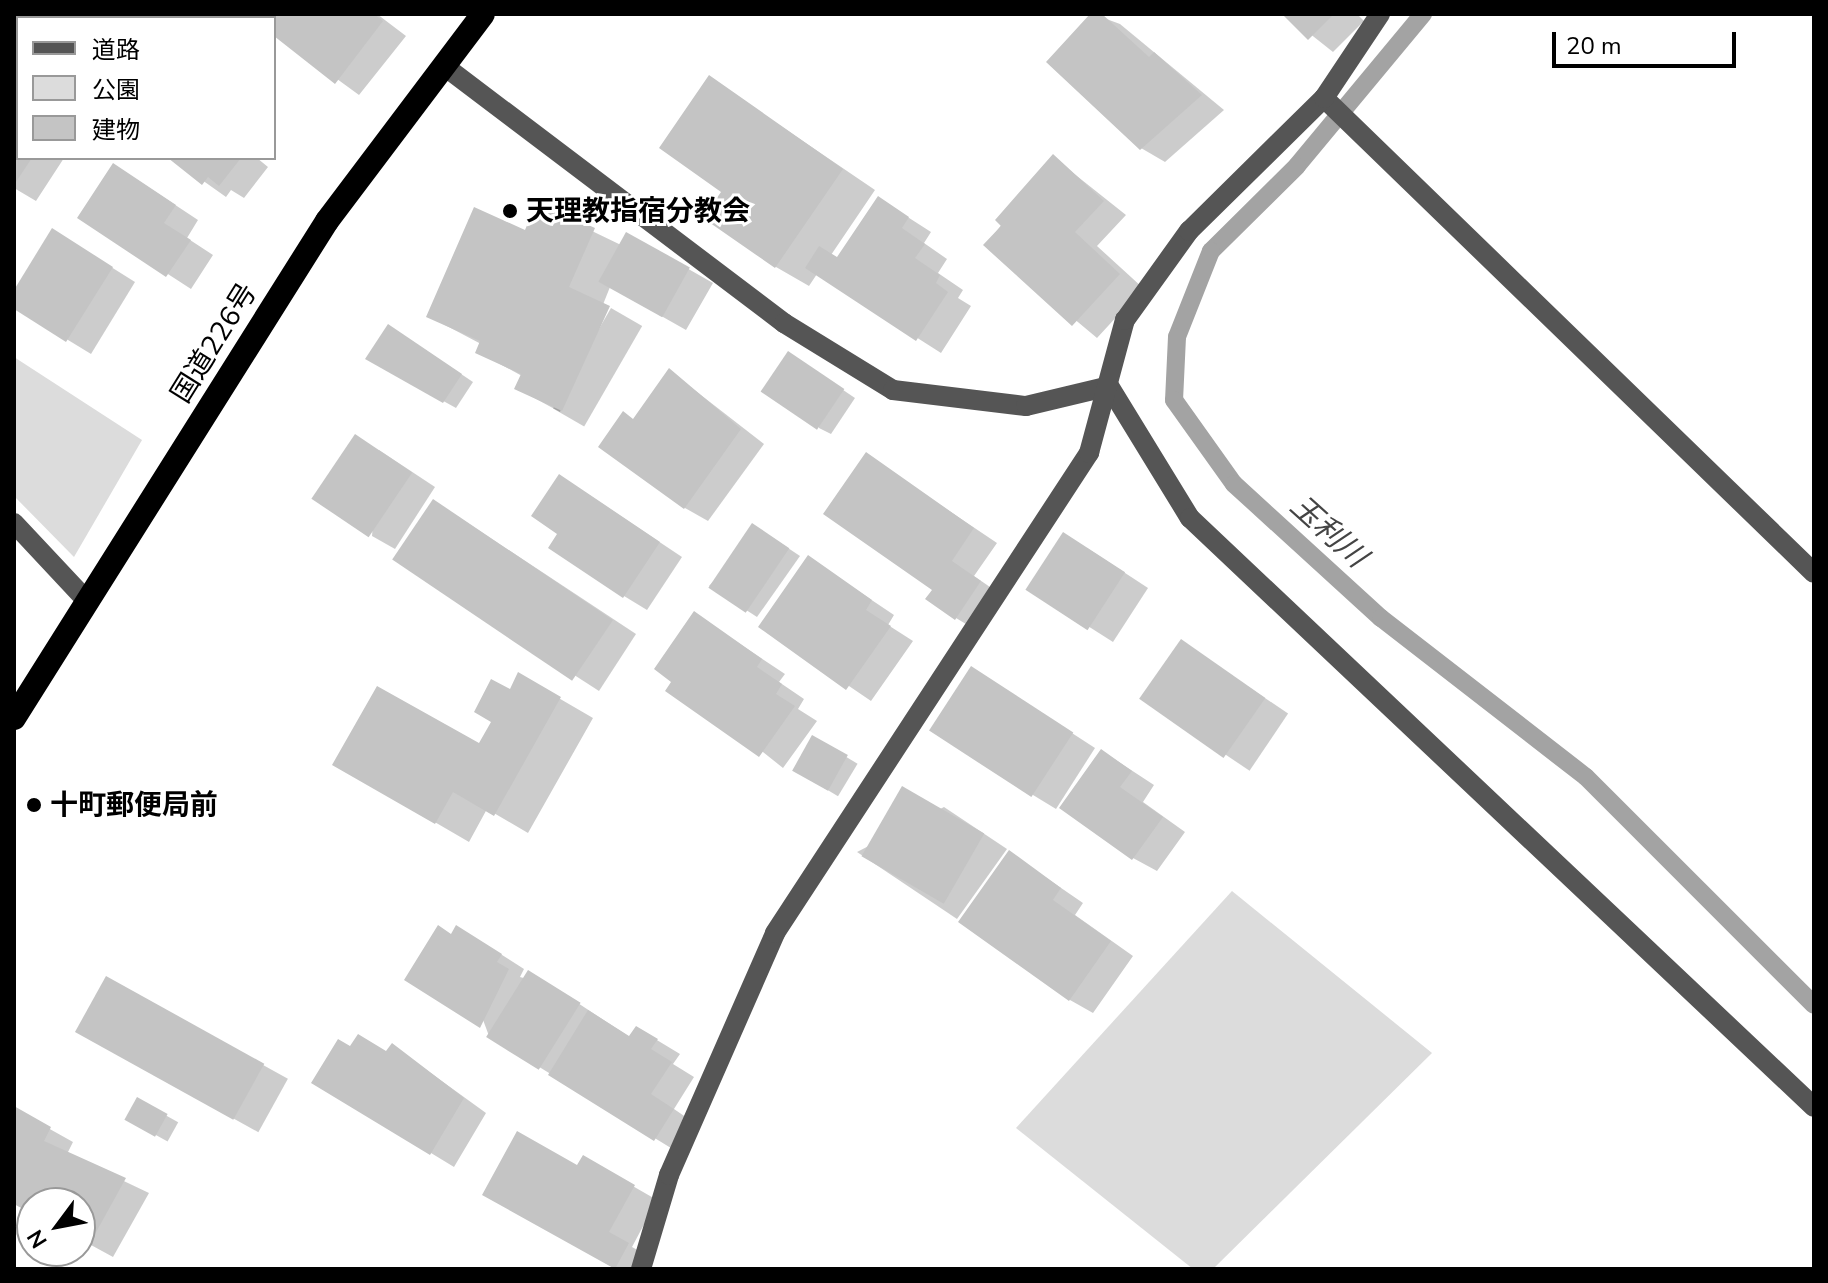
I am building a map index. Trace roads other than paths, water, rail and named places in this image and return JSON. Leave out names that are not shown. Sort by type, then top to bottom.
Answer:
[{"type":"highway","name":"国道226号","points":[[14,718],[327,221],[481,15]]},
{"type":"street","points":[[641,1269],[669,1175],[775,933],[1089,453],[1125,320],[1189,231],[1326,100],[1380,14]]},
{"type":"street","points":[[443,65],[784,323],[893,390],[1026,406],[1109,386]]},
{"type":"street","points":[[1326,100],[1351,129],[1814,573]]},
{"type":"street","points":[[1109,386],[1190,518],[1814,1107]]},
{"type":"street","points":[[14,523],[86,600]]},
{"type":"waterway","name":"玉利川","points":[[1423,14],[1297,166],[1211,251],[1177,337],[1174,400],[1234,484],[1381,618],[1586,777],[1814,1005]]},
{"type":"place","name":"天理教指宿分教会","points":[[510,211]]},
{"type":"place","name":"十町郵便局前","points":[[34,805]]}]
